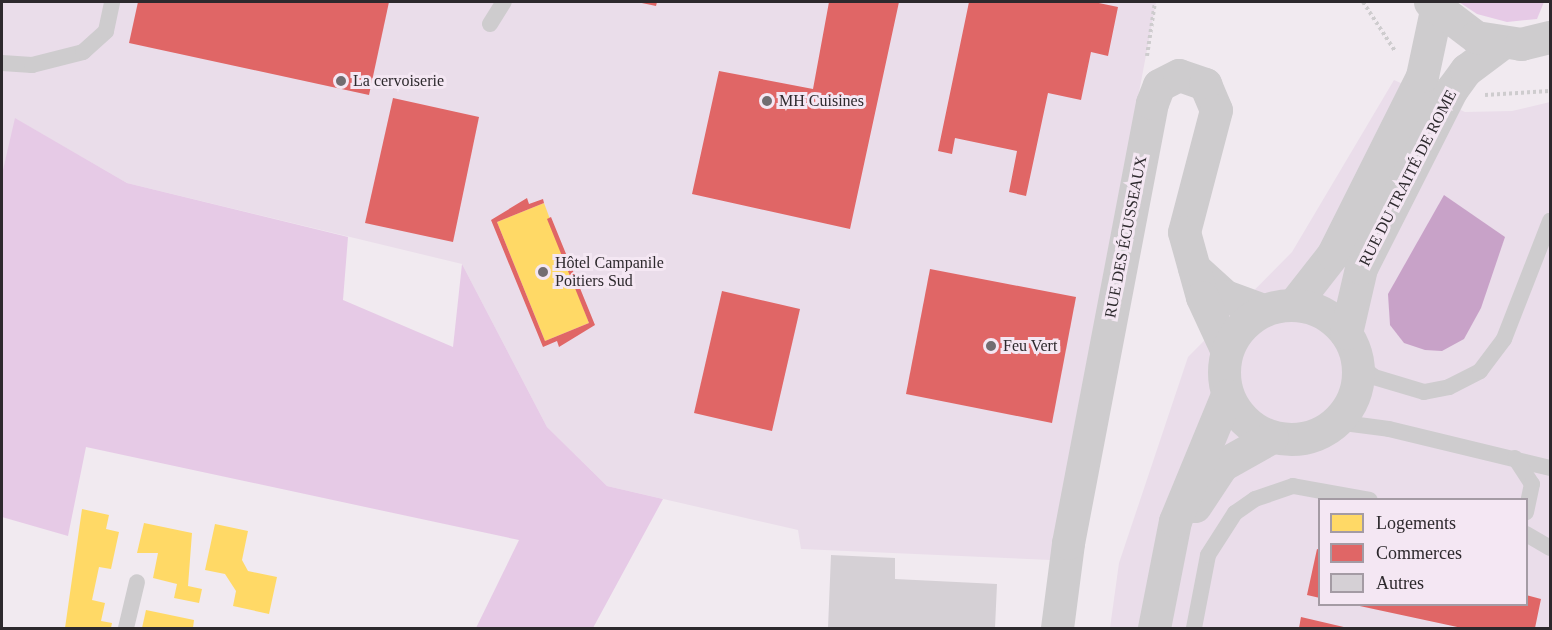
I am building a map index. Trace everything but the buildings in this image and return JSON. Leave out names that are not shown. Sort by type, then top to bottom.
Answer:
[{"type":"street","points":[[1433,6],[1476,37],[1502,43],[1551,37]]},
{"type":"street","name":"RUE DU TRAITÉ DE ROME","points":[[1279,307],[1333,254],[1422,76],[1433,6]]},
{"type":"street","name":"RUE DU TRAITÉ DE ROME","points":[[1346,333],[1361,268],[1452,89],[1466,70],[1502,43]]},
{"type":"street","points":[[1154,628],[1175,521],[1227,395],[1226,349],[1192,266],[1186,214],[1216,110],[1204,84],[1191,77],[1179,75],[1159,85]]},
{"type":"street","name":"RUE DES ÉCUSSEAUX","points":[[1057,628],[1075,502],[1159,85]]},
{"type":"street","points":[[1168,558],[1208,481],[1236,453],[1272,437],[1306,437],[1336,422],[1350,405],[1358,363],[1346,333],[1314,308],[1279,307],[1225,296],[1192,266]]},
{"type":"street","points":[[1226,349],[1241,326],[1279,307]]},
{"type":"street","points":[[1227,395],[1253,428],[1272,437]]},
{"type":"lane","points":[[2,63],[32,65],[83,52],[106,31],[112,2]]},
{"type":"lane","points":[[490,24],[504,2]]},
{"type":"lane","points":[[1358,363],[1374,377],[1424,392],[1449,387],[1480,371],[1504,339],[1551,221]]},
{"type":"lane","points":[[1336,422],[1512,456],[1551,468]]},
{"type":"lane","points":[[1512,456],[1532,484],[1528,506]]},
{"type":"lane","points":[[1194,628],[1208,555],[1235,513],[1255,499],[1293,486],[1359,498]]},
{"type":"lane","points":[[1528,535],[1551,548]]},
{"type":"lane","points":[[126,628],[137,582]]},
{"type":"path","points":[[1155,2],[1145,65],[1159,85]]},
{"type":"shaded area","points":[[2,2],[1156,2],[1051,560],[801,549],[798,530],[607,486],[547,427],[462,264],[127,183],[16,119],[2,174]]},
{"type":"shaded area","points":[[1459,2],[1544,2],[1537,19],[1507,22],[1477,14]]},
{"type":"shaded area","points":[[1394,80],[1465,112],[1512,111],[1550,102],[1550,628],[1110,628],[1119,563],[1188,357],[1292,252]]},
{"type":"shaded area","points":[[15,118],[127,183],[348,237],[343,300],[453,347],[462,264],[547,427],[607,486],[663,499],[593,628],[476,628],[519,540],[86,447],[68,536],[2,517],[2,174]]},
{"type":"shaded area","points":[[1444,195],[1505,237],[1481,308],[1464,339],[1442,351],[1425,350],[1404,343],[1390,325],[1388,294]]},
{"type":"place","name":"La cervoiserie","points":[[341,81]]},
{"type":"place","name":"MH Cuisines","points":[[767,101]]},
{"type":"place","name":"Hôtel Campanile Poitiers Sud","points":[[543,272]]},
{"type":"place","name":"Feu Vert","points":[[991,346]]}]
